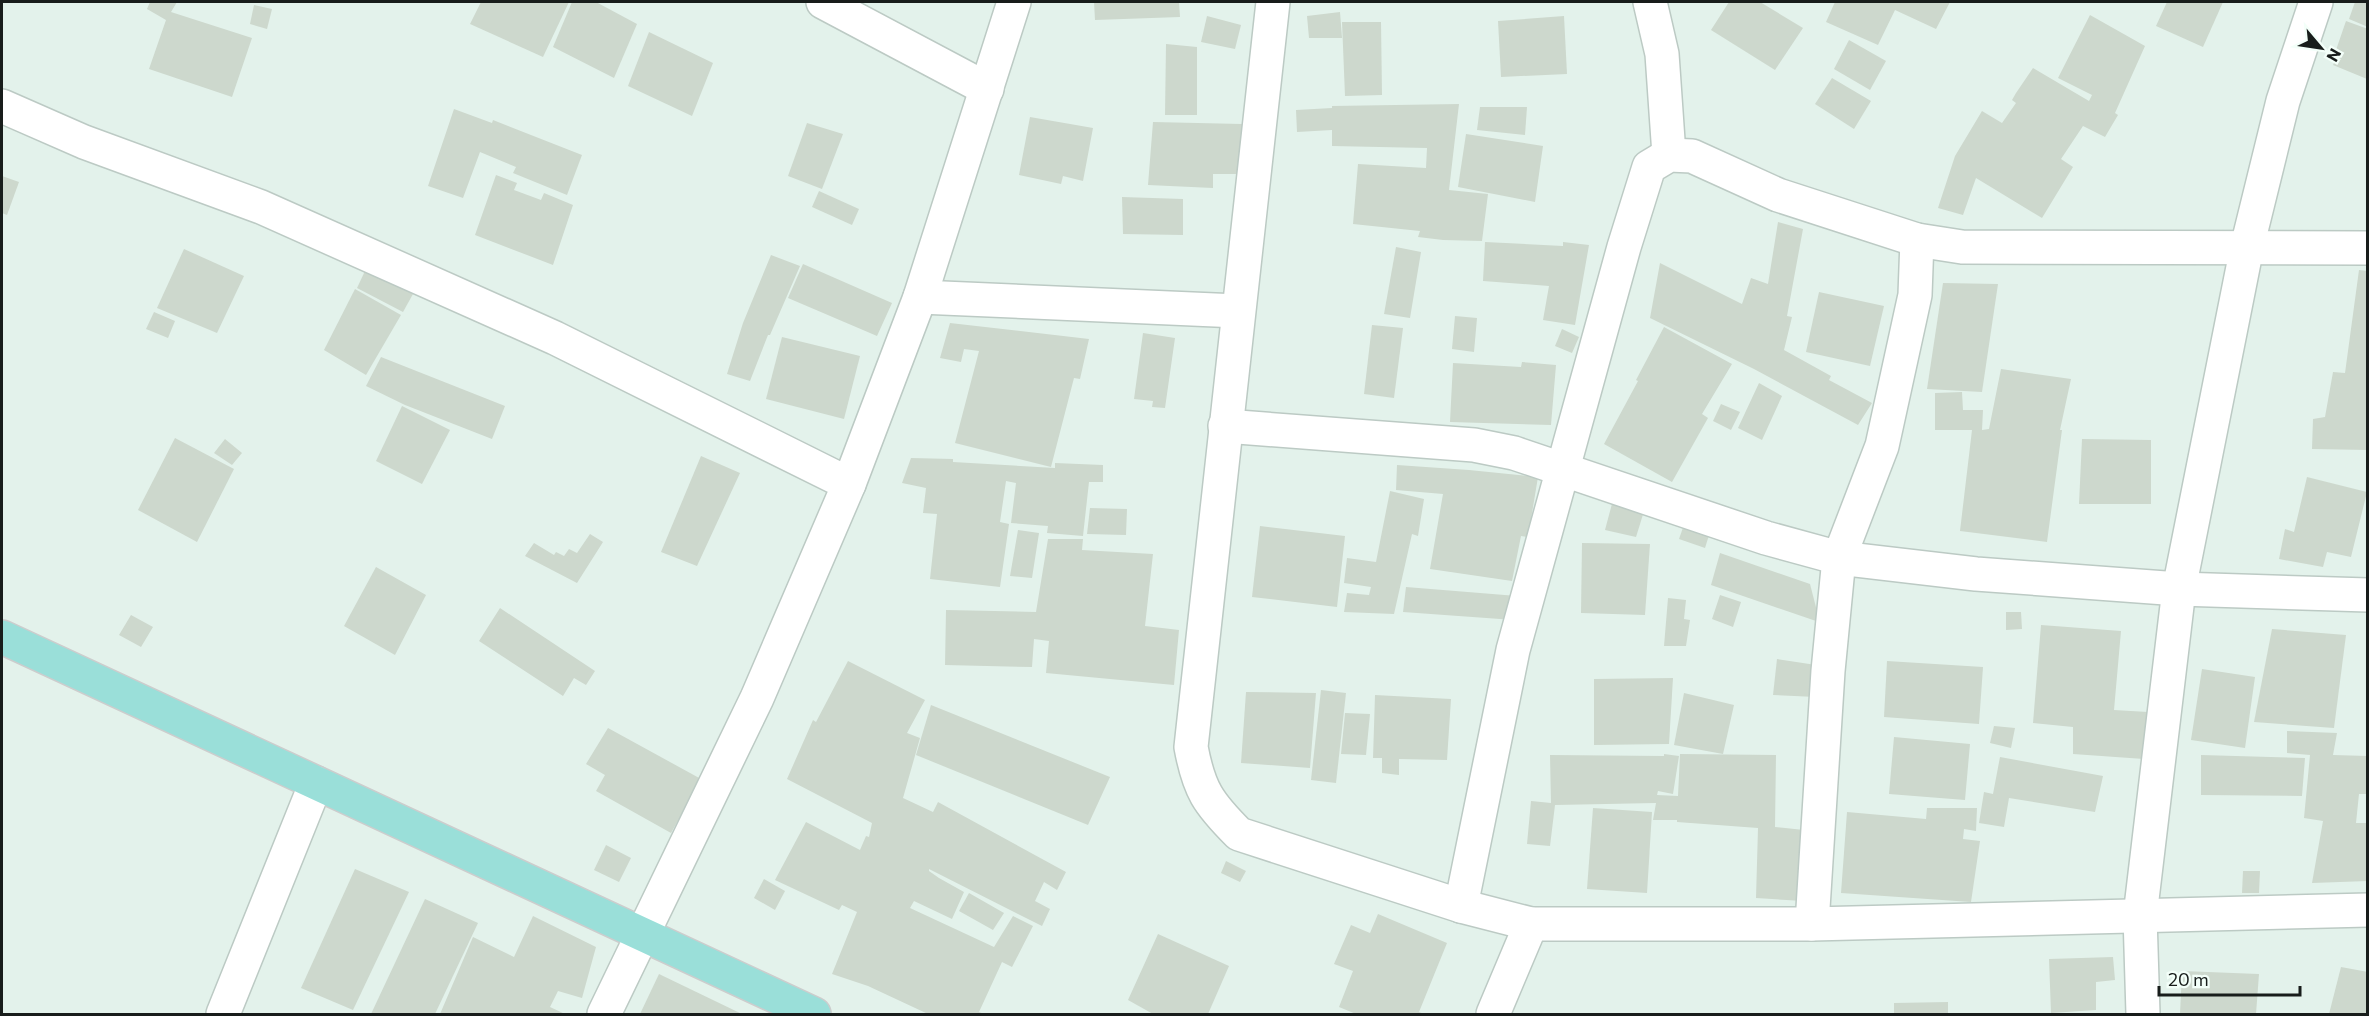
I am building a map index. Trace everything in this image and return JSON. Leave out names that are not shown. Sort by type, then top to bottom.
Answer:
[{"type":"main road","points":[[2,637],[814,1014]]},
{"type":"street","points":[[823,2],[987,89]]},
{"type":"street","points":[[604,1014],[757,698],[849,484],[920,297],[1014,2]]},
{"type":"street","points":[[1273,2],[1191,747],[1197,776],[1213,809],[1239,834],[1461,906],[1531,924],[1812,924],[2367,910]]},
{"type":"street","points":[[1650,2],[1662,54],[1669,155]]},
{"type":"street","points":[[2143,1014],[2140,916],[2179,590],[2247,247],[2283,101],[2316,2]]},
{"type":"street","points":[[2,106],[84,142],[261,207],[555,338],[849,484]]},
{"type":"street","points":[[1461,906],[1514,650],[1624,247],[1649,167],[1669,155],[1692,156],[1778,195],[1917,240],[1962,247],[2367,248]]},
{"type":"street","points":[[1812,924],[1828,671],[1839,558],[1882,446],[1915,295],[1917,240]]},
{"type":"street","points":[[920,297],[1238,311]]},
{"type":"street","points":[[1225,426],[1474,445],[1514,453],[1766,538],[1839,558],[1976,574],[2179,590],[2367,595]]},
{"type":"street","points":[[223,1014],[316,783]]},
{"type":"street","points":[[1493,1014],[1531,924]]},
{"type":"building","points":[[150,2],[177,2],[171,12],[252,38],[232,97],[149,69],[166,20],[147,9]]},
{"type":"building","points":[[481,2],[569,2],[543,57],[470,24]]},
{"type":"building","points":[[572,2],[596,2],[637,24],[614,78],[553,47]]},
{"type":"building","points":[[1094,2],[1179,2],[1180,17],[1095,20]]},
{"type":"building","points":[[1729,2],[1760,2],[1803,28],[1775,70],[1711,30]]},
{"type":"building","points":[[1835,2],[1950,2],[1936,29],[1895,10],[1878,45],[1826,22]]},
{"type":"building","points":[[2167,2],[2223,2],[2203,47],[2156,26]]},
{"type":"building","points":[[2355,2],[2368,2],[2368,27],[2349,19]]},
{"type":"building","points":[[254,5],[272,9],[267,29],[250,24]]},
{"type":"building","points":[[1340,12],[1342,38],[1309,38],[1307,16]]},
{"type":"building","points":[[2090,15],[2145,46],[2115,113],[2118,115],[2105,137],[2083,126],[2061,159],[2073,167],[2042,218],[1976,178],[1963,215],[1938,208],[1955,156],[1982,111],[2002,123],[2016,103],[2012,100],[2033,68],[2089,101],[2092,95],[2058,78]]},
{"type":"building","points":[[1207,16],[1241,25],[1235,49],[1201,42]]},
{"type":"building","points":[[1564,16],[1567,74],[1501,77],[1498,21]]},
{"type":"building","points":[[2346,21],[2368,29],[2367,79],[2333,65],[2340,51],[2336,50]]},
{"type":"building","points":[[1342,22],[1381,22],[1382,95],[1345,96]]},
{"type":"building","points":[[649,32],[713,63],[692,116],[628,86]]},
{"type":"building","points":[[1849,40],[1886,61],[1870,90],[1834,69]]},
{"type":"building","points":[[1166,44],[1197,47],[1197,115],[1165,115]]},
{"type":"building","points":[[1832,78],[1871,101],[1854,129],[1815,104]]},
{"type":"building","points":[[1459,104],[1449,190],[1488,194],[1482,241],[1418,237],[1420,231],[1353,224],[1358,164],[1426,168],[1427,148],[1332,146],[1332,130],[1297,132],[1296,110],[1332,108],[1332,106]]},
{"type":"building","points":[[1480,107],[1527,107],[1525,135],[1477,130]]},
{"type":"building","points":[[454,109],[492,123],[493,120],[582,155],[567,195],[513,173],[516,167],[480,152],[463,198],[428,186]]},
{"type":"building","points":[[1030,117],[1093,128],[1083,181],[1063,176],[1061,184],[1019,175]]},
{"type":"building","points":[[1153,122],[1242,124],[1241,174],[1213,174],[1213,188],[1148,185]]},
{"type":"building","points":[[807,123],[843,134],[822,189],[788,176]]},
{"type":"building","points":[[1466,134],[1543,146],[1535,202],[1458,187]]},
{"type":"building","points":[[496,175],[517,183],[514,190],[541,200],[544,193],[573,205],[553,265],[475,235]]},
{"type":"building","points":[[2,176],[19,182],[7,215],[2,213]]},
{"type":"building","points":[[819,191],[859,209],[852,225],[812,207]]},
{"type":"building","points":[[1122,197],[1183,199],[1183,235],[1123,234]]},
{"type":"building","points":[[1778,222],[1803,229],[1787,316],[1792,317],[1784,350],[1831,376],[1829,380],[1872,403],[1858,425],[1754,369],[1650,318],[1660,263],[1742,304],[1751,278],[1768,284]]},
{"type":"building","points":[[1485,242],[1563,246],[1563,242],[1589,245],[1575,325],[1543,320],[1549,286],[1483,281]]},
{"type":"building","points":[[1396,247],[1421,252],[1410,318],[1384,314]]},
{"type":"building","points":[[184,249],[244,276],[217,333],[157,308]]},
{"type":"building","points":[[771,255],[800,266],[770,335],[768,335],[750,381],[727,374],[743,323]]},
{"type":"building","points":[[803,264],[892,303],[877,336],[788,298]]},
{"type":"building","points":[[2359,270],[2368,271],[2368,450],[2312,449],[2313,419],[2325,417],[2333,372],[2345,373]]},
{"type":"building","points":[[365,271],[413,294],[403,312],[357,288]]},
{"type":"building","points":[[1943,283],[1998,284],[1982,392],[1927,389]]},
{"type":"building","points":[[355,289],[401,315],[366,375],[324,350]]},
{"type":"building","points":[[1819,292],[1884,306],[1870,366],[1806,352]]},
{"type":"building","points":[[154,312],[175,321],[168,338],[146,329]]},
{"type":"building","points":[[1455,316],[1477,318],[1474,352],[1452,349]]},
{"type":"building","points":[[950,323],[1089,339],[1080,379],[1074,378],[1051,467],[955,443],[979,351],[964,349],[961,362],[940,358]]},
{"type":"building","points":[[1372,325],[1403,328],[1394,398],[1364,394]]},
{"type":"building","points":[[1664,327],[1732,364],[1702,414],[1708,418],[1672,482],[1604,444]]},
{"type":"building","points":[[1562,329],[1579,337],[1572,353],[1555,346]]},
{"type":"building","points":[[1143,333],[1175,338],[1165,408],[1152,407],[1153,401],[1134,399]]},
{"type":"building","points":[[782,337],[860,356],[844,419],[766,399]]},
{"type":"building","points":[[381,357],[505,406],[492,439],[405,405],[366,386]]},
{"type":"building","points":[[1522,362],[1556,365],[1551,425],[1450,422],[1453,363],[1521,367]]},
{"type":"building","points":[[2001,369],[2071,379],[2060,430],[2062,430],[2047,542],[1960,531],[1972,430],[1935,430],[1935,393],[1962,392],[1963,410],[1983,410],[1982,430],[1989,429]]},
{"type":"building","points":[[1759,383],[1782,396],[1762,440],[1738,428]]},
{"type":"building","points":[[1721,404],[1740,412],[1731,430],[1713,421]]},
{"type":"building","points":[[402,406],[450,430],[422,484],[376,461]]},
{"type":"building","points":[[175,438],[234,469],[197,542],[138,510]]},
{"type":"building","points":[[225,439],[242,453],[232,465],[214,453]]},
{"type":"building","points":[[2082,439],[2151,440],[2151,504],[2079,504]]},
{"type":"building","points":[[701,456],[740,473],[697,566],[661,552]]},
{"type":"building","points":[[911,458],[953,459],[953,462],[1055,468],[1055,463],[1103,465],[1103,482],[1089,482],[1083,536],[1047,533],[1048,526],[1011,523],[1016,483],[1006,481],[1000,522],[1009,524],[1000,587],[930,579],[937,514],[923,513],[926,488],[902,483]]},
{"type":"building","points":[[1397,465],[1538,477],[1528,537],[1521,536],[1512,581],[1430,569],[1443,494],[1396,490]]},
{"type":"building","points":[[2307,477],[2367,492],[2351,557],[2327,552],[2323,567],[2279,559],[2285,529],[2294,532]]},
{"type":"building","points":[[1390,491],[1424,499],[1418,536],[1412,534],[1394,614],[1344,612],[1347,593],[1369,595],[1371,587],[1344,583],[1347,558],[1376,562]]},
{"type":"building","points":[[1613,500],[1645,508],[1636,537],[1605,530]]},
{"type":"building","points":[[1090,508],[1127,509],[1126,535],[1087,534]]},
{"type":"building","points":[[1686,519],[1711,529],[1705,548],[1679,539]]},
{"type":"building","points":[[1260,526],[1345,536],[1337,607],[1252,597]]},
{"type":"building","points":[[1018,530],[1039,533],[1032,578],[1010,576]]},
{"type":"building","points":[[590,534],[603,542],[577,583],[525,556],[534,543],[554,555],[556,552],[564,556],[569,549],[577,553]]},
{"type":"building","points":[[1048,539],[1083,539],[1082,550],[1153,554],[1145,626],[1179,630],[1174,685],[1046,673],[1049,641],[1034,639],[1032,667],[945,665],[946,610],[1036,612]]},
{"type":"building","points":[[1582,543],[1650,544],[1645,615],[1581,613]]},
{"type":"building","points":[[1720,553],[1810,584],[1818,615],[1816,621],[1711,585]]},
{"type":"building","points":[[376,567],[426,595],[395,655],[344,626]]},
{"type":"building","points":[[1406,587],[1517,596],[1514,620],[1403,612]]},
{"type":"building","points":[[1720,595],[1741,602],[1733,627],[1712,619]]},
{"type":"building","points":[[1668,598],[1686,600],[1684,619],[1690,620],[1686,646],[1664,646]]},
{"type":"building","points":[[500,608],[595,671],[586,685],[574,678],[563,696],[479,641]]},
{"type":"building","points":[[2006,612],[2021,612],[2022,629],[2006,630]]},
{"type":"building","points":[[131,615],[153,627],[141,647],[119,635]]},
{"type":"building","points":[[2041,625],[2121,631],[2114,710],[2148,712],[2144,759],[2073,754],[2073,727],[2033,723]]},
{"type":"building","points":[[2272,629],[2346,635],[2334,728],[2254,722]]},
{"type":"building","points":[[1777,659],[1816,665],[1816,697],[1773,695]]},
{"type":"building","points":[[848,661],[925,700],[907,733],[920,738],[903,798],[933,812],[938,802],[1066,872],[1057,890],[1044,882],[1035,901],[1050,909],[1042,926],[929,869],[939,878],[964,892],[952,919],[914,901],[910,908],[994,947],[1013,916],[1033,926],[1012,967],[1002,962],[979,1012],[984,1014],[928,1014],[868,986],[832,974],[857,912],[842,905],[839,910],[775,880],[806,822],[860,850],[866,836],[869,837],[872,823],[787,779],[813,720],[816,722]]},
{"type":"building","points":[[1887,661],[1983,667],[1979,724],[1884,717]]},
{"type":"building","points":[[2202,669],[2255,677],[2245,748],[2191,740]]},
{"type":"building","points":[[1673,678],[1669,744],[1594,745],[1594,679]]},
{"type":"building","points":[[1321,690],[1346,693],[1336,783],[1311,780]]},
{"type":"building","points":[[1246,692],[1316,693],[1310,768],[1241,763]]},
{"type":"building","points":[[1684,693],[1734,705],[1723,754],[1674,745]]},
{"type":"building","points":[[1375,695],[1451,699],[1447,760],[1399,759],[1399,775],[1382,773],[1382,758],[1373,758]]},
{"type":"building","points":[[931,705],[1110,777],[1088,825],[916,755]]},
{"type":"building","points":[[1345,713],[1370,714],[1366,755],[1341,754]]},
{"type":"building","points":[[1994,726],[2015,728],[2011,748],[1990,743]]},
{"type":"building","points":[[608,728],[701,779],[671,833],[596,791],[605,775],[586,764]]},
{"type":"building","points":[[2287,731],[2337,733],[2333,755],[2368,756],[2368,794],[2359,794],[2356,823],[2368,823],[2368,881],[2312,883],[2323,821],[2304,818],[2310,755],[2287,753]]},
{"type":"building","points":[[1894,737],[1970,744],[1965,800],[1889,794]]},
{"type":"building","points":[[1664,754],[1679,756],[1673,794],[1658,791],[1657,795],[1678,796],[1680,754],[1776,755],[1775,827],[1804,830],[1803,901],[1756,898],[1758,828],[1677,822],[1677,820],[1653,820],[1656,803],[1555,805],[1550,846],[1527,844],[1531,801],[1551,803],[1550,755],[1664,756]]},
{"type":"building","points":[[2201,755],[2305,758],[2302,796],[2201,795]]},
{"type":"building","points":[[2000,757],[2103,776],[2095,812],[2009,798],[2004,827],[1979,823],[1984,792],[1993,794]]},
{"type":"building","points":[[1593,808],[1652,812],[1647,893],[1587,889]]},
{"type":"building","points":[[1927,808],[1977,808],[1976,831],[1964,829],[1963,839],[1980,841],[1971,902],[1841,893],[1847,812],[1926,819]]},
{"type":"building","points":[[606,845],[631,858],[619,882],[594,870]]},
{"type":"building","points":[[1226,861],[1246,871],[1240,882],[1221,873]]},
{"type":"building","points":[[355,869],[409,892],[353,1010],[301,988]]},
{"type":"building","points":[[2243,871],[2260,871],[2259,893],[2242,893]]},
{"type":"building","points":[[764,879],[785,891],[775,910],[754,898]]},
{"type":"building","points":[[969,893],[1004,913],[993,930],[959,911]]},
{"type":"building","points":[[425,899],[478,923],[435,1014],[371,1014]]},
{"type":"building","points":[[1378,914],[1447,943],[1419,1012],[1424,1014],[1356,1014],[1339,1007],[1353,971],[1334,964],[1351,925],[1370,933]]},
{"type":"building","points":[[533,916],[596,947],[582,998],[558,991],[550,1007],[565,1014],[440,1014],[473,937],[514,957]]},
{"type":"building","points":[[1158,934],[1229,966],[1208,1014],[1153,1014],[1128,1000]]},
{"type":"building","points":[[2113,957],[2115,980],[2096,982],[2096,1010],[2051,1013],[2049,959]]},
{"type":"building","points":[[2341,967],[2368,972],[2368,1014],[2329,1014]]},
{"type":"building","points":[[2182,971],[2259,974],[2256,1014],[2180,1014]]},
{"type":"building","points":[[659,974],[742,1014],[640,1014]]},
{"type":"building","points":[[1948,1002],[1948,1014],[1894,1014],[1894,1003]]}]
